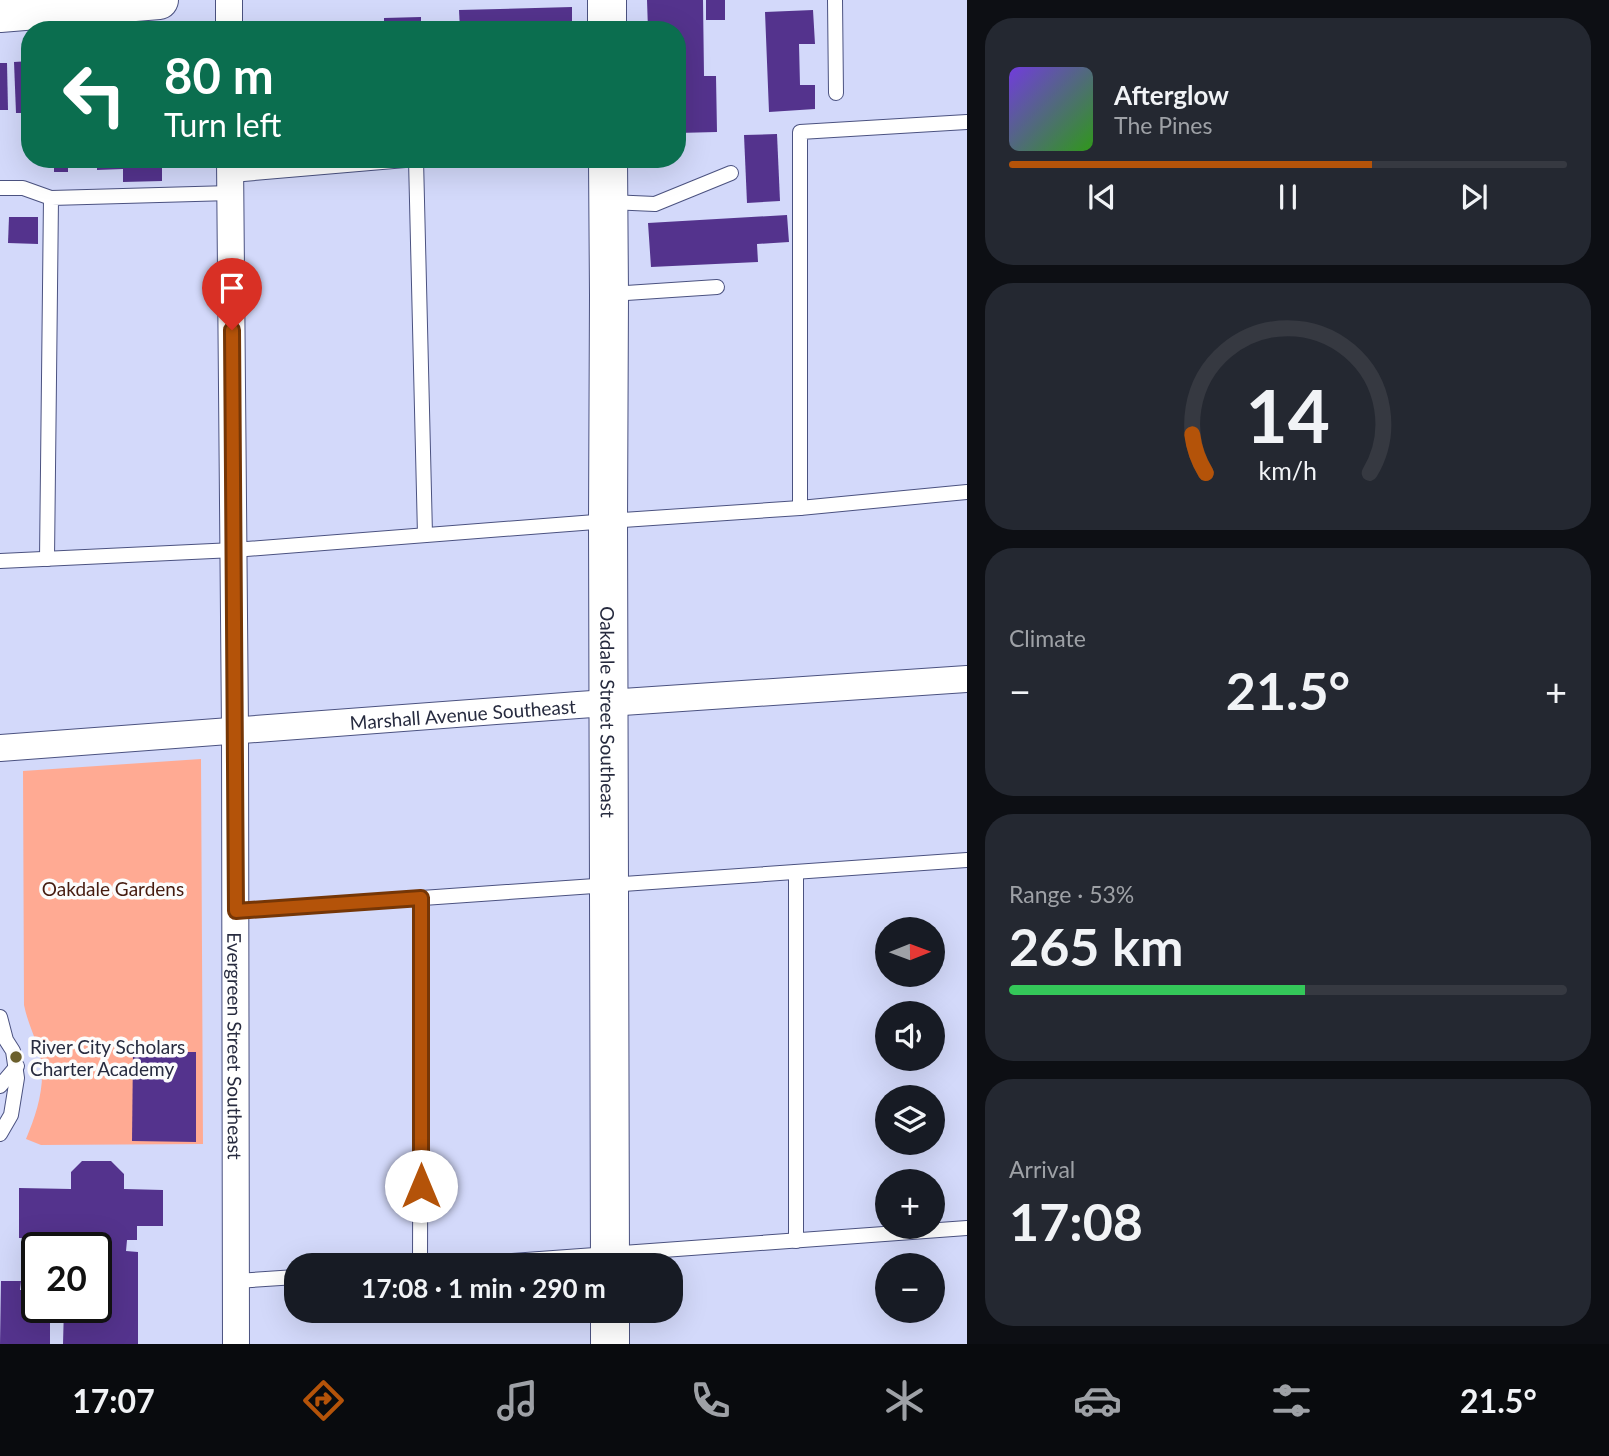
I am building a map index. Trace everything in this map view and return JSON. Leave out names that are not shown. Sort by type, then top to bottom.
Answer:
[{"type":"street","points":[[0,13],[159,0]]},
{"type":"street","points":[[229,0],[229,21]]},
{"type":"street","points":[[607,0],[607,21]]},
{"type":"street","name":"Oakdale Street Southeast","points":[[608,168],[610,1253]]},
{"type":"street","name":"Evergreen Street Southeast","points":[[231,176],[236,1344]]},
{"type":"street","name":"Marshall Avenue Southeast","points":[[0,748],[967,679]]},
{"type":"street","points":[[610,1323],[610,1344]]},
{"type":"lane","points":[[835,0],[836,93]]},
{"type":"lane","points":[[800,508],[800,132],[967,122]]},
{"type":"lane","points":[[0,188],[23,188],[51,198],[318,168]]},
{"type":"lane","points":[[416,168],[425,535]]},
{"type":"lane","points":[[608,202],[655,204],[731,173]]},
{"type":"lane","points":[[47,559],[51,198]]},
{"type":"lane","points":[[609,295],[717,287]]},
{"type":"lane","points":[[0,561],[234,550],[608,520],[800,508],[967,492]]},
{"type":"lane","points":[[236,911],[967,860]]},
{"type":"lane","points":[[796,872],[796,1241]]},
{"type":"lane","points":[[420,1253],[421,898]]},
{"type":"lane","points":[[0,1017],[17,1066],[11,1115],[0,1134]]},
{"type":"lane","points":[[0,1086],[17,1066]]},
{"type":"lane","points":[[679,1253],[967,1228]]},
{"type":"lane","points":[[236,1281],[284,1278]]},
{"type":"green space","name":"Oakdale Gardens","points":[[201,759],[203,1144],[41,1145],[26,1139],[38,1106],[42,1071],[38,1047],[24,1005],[23,771]]},
{"type":"building","points":[[647,0],[703,0],[704,76],[716,76],[717,132],[686,133],[686,21],[648,21]]},
{"type":"building","points":[[706,0],[725,0],[725,20],[706,20]]},
{"type":"building","points":[[572,7],[572,21],[460,21],[459,10]]},
{"type":"building","points":[[813,10],[815,44],[799,44],[800,85],[815,85],[815,109],[769,112],[765,12]]},
{"type":"building","points":[[421,17],[421,21],[384,21],[384,18]]},
{"type":"building","points":[[14,62],[21,62],[21,113],[16,113]]},
{"type":"building","points":[[0,63],[7,63],[8,110],[0,110]]},
{"type":"building","points":[[777,134],[780,201],[747,203],[744,135]]},
{"type":"building","points":[[54,168],[68,168],[68,172],[54,172]]},
{"type":"building","points":[[97,168],[162,168],[162,181],[123,182],[123,169]]},
{"type":"building","points":[[787,215],[789,242],[757,244],[758,262],[651,267],[648,223]]},
{"type":"building","points":[[9,217],[38,217],[38,244],[8,243]]},
{"type":"building","points":[[133,1052],[196,1052],[196,1142],[132,1141]]},
{"type":"building","points":[[82,1161],[111,1161],[124,1174],[124,1189],[163,1190],[163,1226],[137,1226],[137,1240],[127,1240],[126,1251],[138,1252],[138,1344],[63,1344],[64,1323],[112,1323],[112,1232],[21,1232],[19,1238],[19,1188],[71,1189],[71,1172]]},
{"type":"building","points":[[1,1281],[21,1281],[21,1323],[50,1323],[50,1344],[0,1344]]},
{"type":"place","name":"River City Scholars Charter Academy","points":[[16,1057]]},
{"type":"route","points":[[232,330],[236,911],[421,898],[421,1186]]}]
